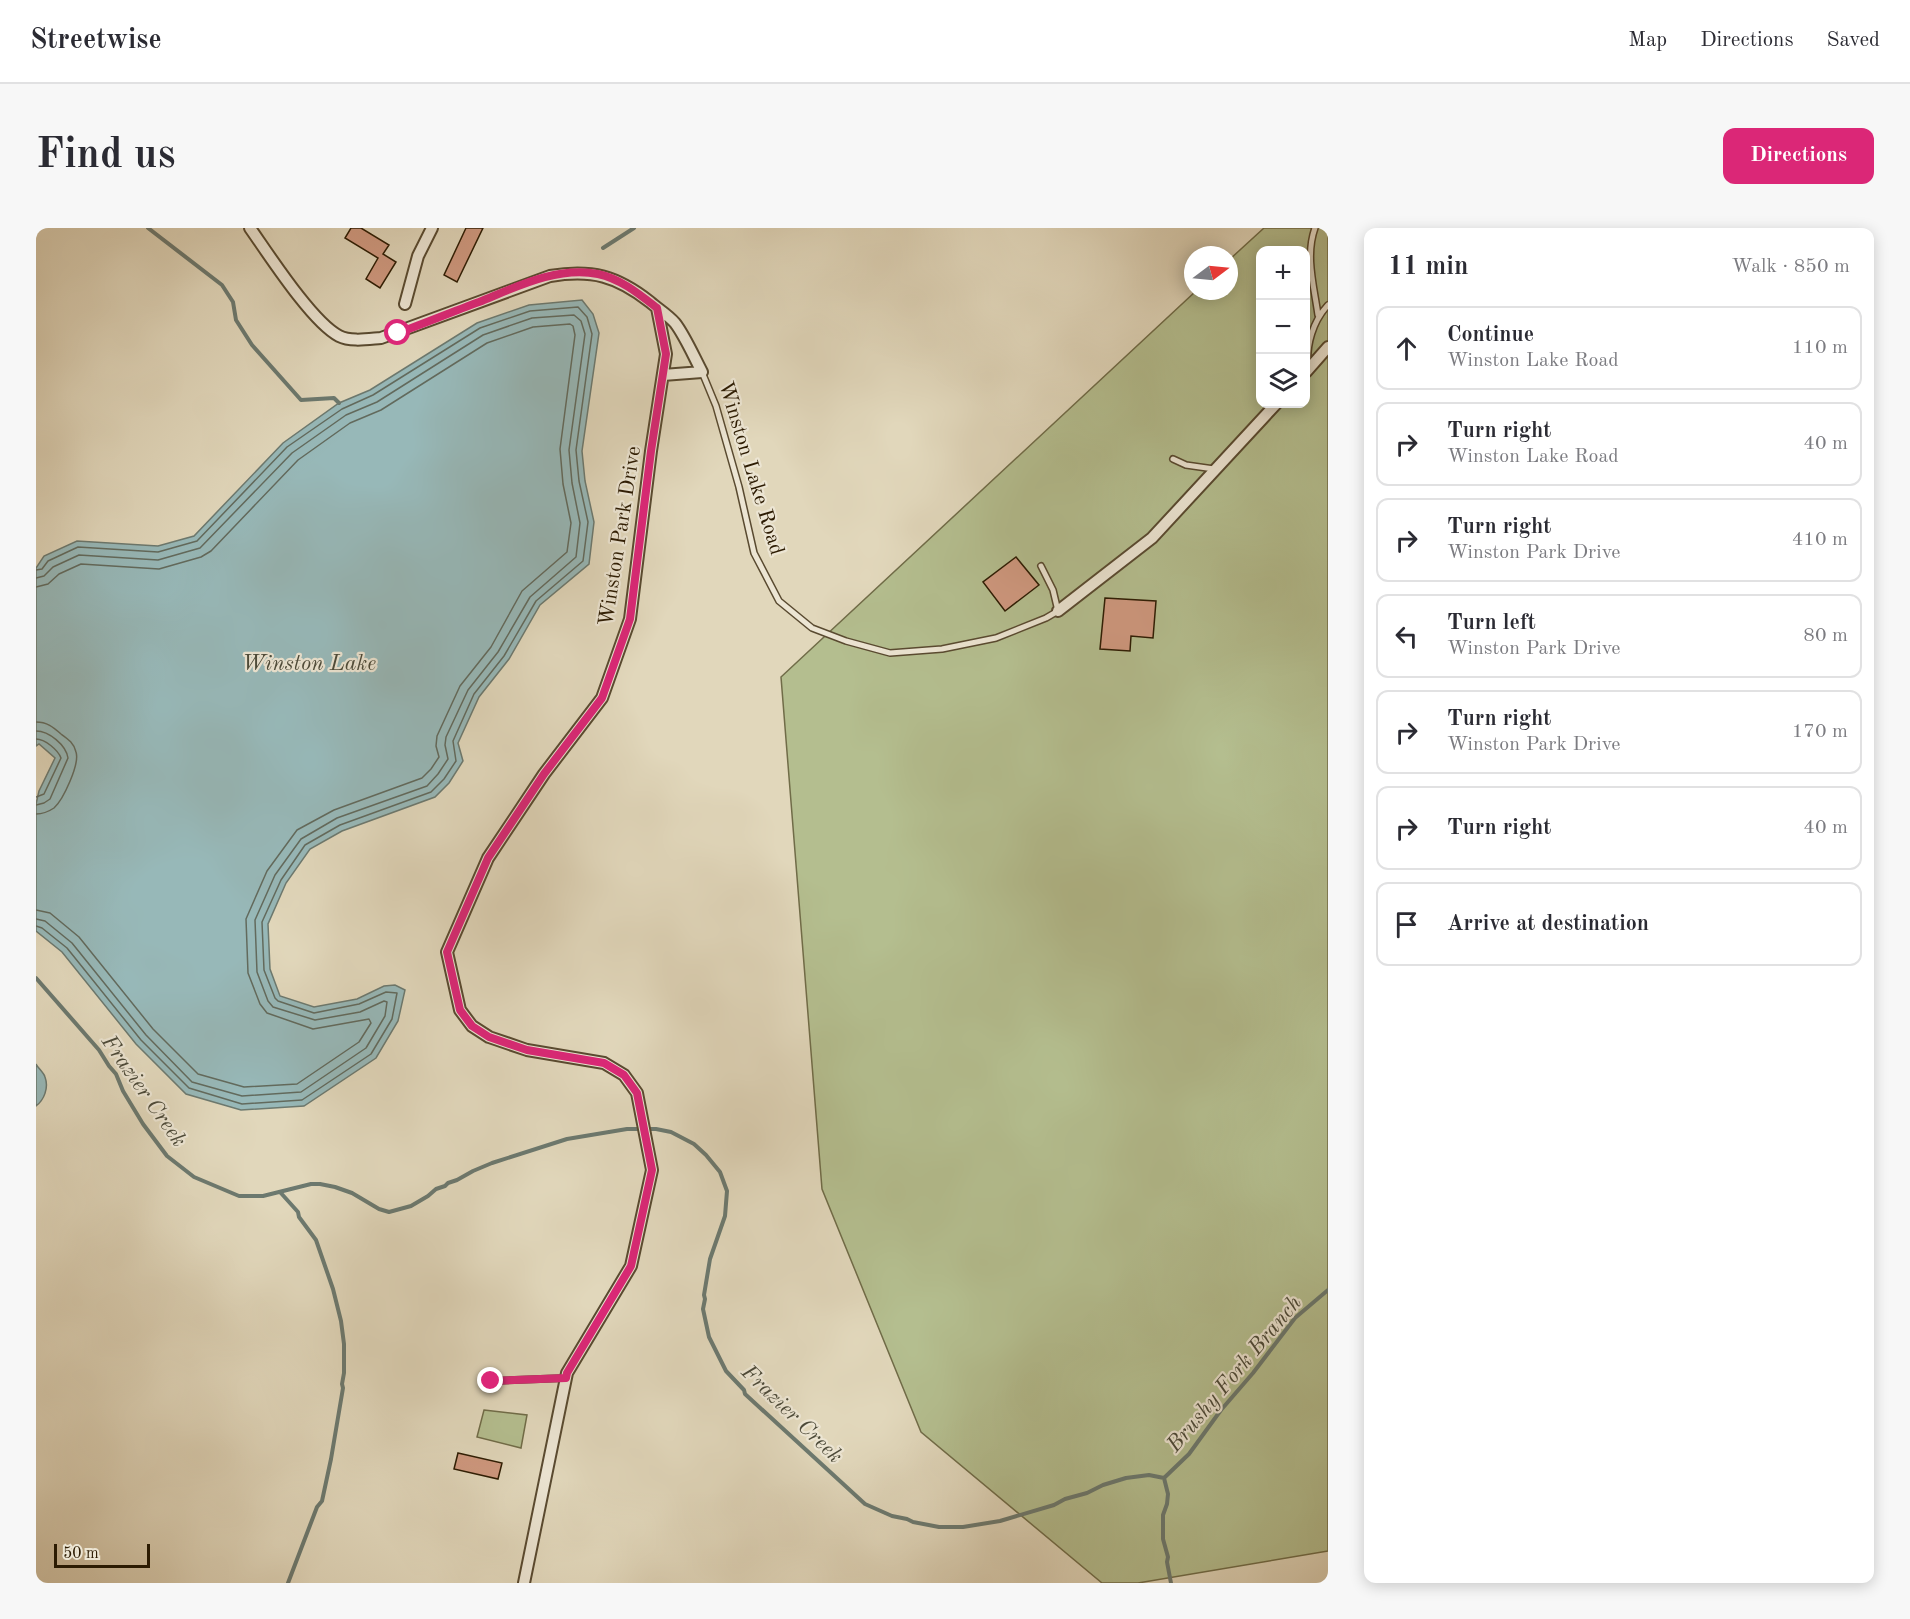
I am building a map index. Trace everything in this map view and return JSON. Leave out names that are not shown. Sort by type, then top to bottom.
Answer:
[{"type":"street","name":"Winston Lake Road","points":[[250,228],[314,314],[330,331],[346,338],[363,340],[381,338],[550,276],[567,273],[596,274],[639,293],[675,324],[702,372]]},
{"type":"street","points":[[405,304],[418,256],[432,228]]},
{"type":"street","name":"Winston Park Drive","points":[[524,1583],[567,1373],[631,1266],[652,1170],[637,1093],[624,1075],[604,1063],[527,1050],[489,1037],[472,1026],[460,1010],[447,952],[488,858],[544,774],[602,698],[630,619],[651,451],[666,354],[657,308]]},
{"type":"street","points":[[1310,367],[1328,347]]},
{"type":"street","points":[[663,375],[702,372]]},
{"type":"street","name":"Winston Lake Road","points":[[1058,611],[1152,538],[1272,408]]},
{"type":"lane","points":[[1306,354],[1318,315],[1310,263],[1311,239],[1315,228]]},
{"type":"lane","points":[[1318,315],[1328,305]]},
{"type":"lane","name":"Winston Lake Road","points":[[702,372],[716,406],[739,487],[754,553],[779,601],[812,628],[846,641],[890,653],[942,649],[996,638],[1047,618],[1058,611]]},
{"type":"lane","points":[[1173,459],[1186,465],[1215,470]]},
{"type":"lane","points":[[1041,566],[1053,590],[1058,611]]},
{"type":"lane","points":[[491,1381],[566,1378]]},
{"type":"green space","points":[[1264,228],[1328,228],[1328,1551],[1138,1583],[1102,1583],[921,1432],[822,1189],[781,677],[1186,300],[1238,300],[1238,252]]},
{"type":"green space","points":[[484,1410],[527,1415],[521,1448],[477,1437]]},
{"type":"water","name":"Winston Lake","points":[[582,300],[593,314],[599,333],[582,451],[585,481],[594,522],[589,564],[540,605],[509,659],[479,697],[458,743],[463,761],[449,783],[435,797],[342,831],[310,849],[286,883],[268,924],[270,969],[280,996],[314,1007],[357,999],[384,986],[395,985],[405,990],[398,1021],[376,1058],[304,1106],[241,1110],[186,1094],[136,1044],[62,952],[36,931],[36,804],[39,791],[55,758],[39,744],[36,746],[36,568],[44,556],[77,541],[158,546],[194,536],[283,443],[339,403],[370,390],[477,323],[529,305]]},
{"type":"water","points":[[36,1064],[44,1075],[46,1089],[36,1106]]},
{"type":"building","points":[[351,228],[361,228],[389,245],[383,254],[396,262],[380,288],[366,279],[378,258],[345,238]]},
{"type":"building","points":[[466,228],[483,228],[457,282],[444,275]]},
{"type":"building","points":[[1016,557],[1039,585],[1005,611],[983,582]]},
{"type":"building","points":[[1105,598],[1156,601],[1153,638],[1131,636],[1130,651],[1100,649]]},
{"type":"building","points":[[458,1453],[502,1463],[498,1479],[454,1469]]},
{"type":"waterway","name":"Frazier Creek","points":[[148,228],[222,285],[233,302],[236,320],[252,345],[301,400],[334,398],[339,403]]},
{"type":"waterway","points":[[603,248],[634,228]]},
{"type":"waterway","name":"Frazier Creek","points":[[36,978],[99,1050],[116,1074],[123,1091],[143,1124],[167,1156],[194,1177],[239,1196],[263,1196],[311,1184],[320,1184],[352,1193],[379,1209],[389,1212],[411,1206],[436,1189],[492,1163],[567,1139],[627,1129],[656,1129],[671,1132],[694,1144],[720,1172],[727,1191],[725,1216],[710,1259],[703,1309],[709,1337],[726,1371],[745,1394],[865,1504],[892,1516],[939,1527],[963,1527],[1000,1521],[1054,1505],[1126,1478],[1149,1475],[1164,1478]]},
{"type":"waterway","points":[[280,1192],[298,1212],[299,1217],[316,1240],[333,1289],[344,1344],[343,1388],[322,1501],[317,1507],[288,1583]]},
{"type":"waterway","name":"Brushy Fork Branch","points":[[1164,1478],[1189,1454],[1221,1410],[1295,1318],[1328,1290]]},
{"type":"waterway","name":"Frazier Creek","points":[[1164,1478],[1168,1494],[1163,1515],[1163,1539],[1171,1583]]},
{"type":"route","points":[[398,333],[550,276],[567,273],[596,274],[624,284],[657,308],[666,354],[651,451],[630,619],[602,698],[544,774],[488,858],[447,952],[460,1010],[472,1026],[489,1037],[527,1050],[604,1063],[624,1075],[637,1093],[652,1170],[631,1266],[566,1378],[491,1381]]}]
